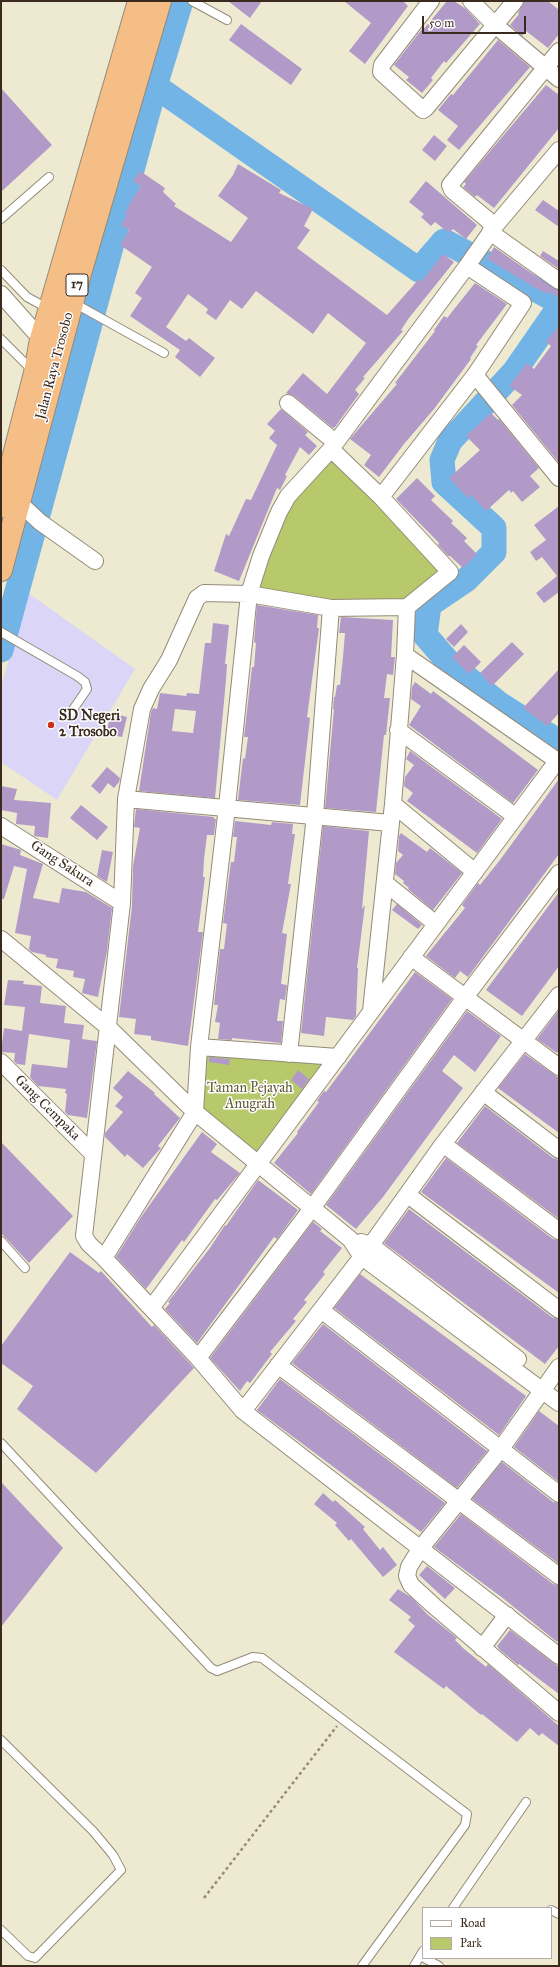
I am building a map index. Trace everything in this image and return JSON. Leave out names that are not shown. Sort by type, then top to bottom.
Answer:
[{"type":"highway","name":"Jalan Raya Trosobo","points":[[18,506],[35,373],[41,339],[139,1]]},
{"type":"highway","name":"Jalan Raya Trosobo","points":[[1,570],[18,506],[77,304],[160,1]]},
{"type":"street","points":[[431,1],[382,65],[381,72],[421,109],[426,108],[515,1]]},
{"type":"street","points":[[471,1],[495,25],[559,79]]},
{"type":"street","points":[[559,51],[450,185],[452,190],[492,229],[559,281]]},
{"type":"street","points":[[104,1258],[195,1112],[200,1047],[227,807],[248,594],[261,556],[279,512],[288,496],[333,446],[492,229],[559,150]]},
{"type":"street","points":[[381,497],[477,378],[523,303],[471,259]]},
{"type":"street","points":[[1,294],[41,339]]},
{"type":"street","points":[[477,378],[500,408],[559,478]]},
{"type":"street","points":[[288,402],[333,446],[450,570],[449,574],[407,607],[331,608],[248,594],[204,593],[197,598],[169,660],[150,689],[142,709],[126,799],[122,903],[109,1028],[84,1233],[85,1240],[152,1307],[243,1411],[559,1656]]},
{"type":"street","points":[[18,506],[95,561]]},
{"type":"street","points":[[370,1013],[393,804],[405,655],[407,607]]},
{"type":"street","points":[[289,1054],[315,815],[331,608]]},
{"type":"street","points":[[152,1307],[515,816],[558,762],[405,655]]},
{"type":"street","points":[[398,730],[515,816]]},
{"type":"street","points":[[126,799],[390,823]]},
{"type":"street","points":[[393,804],[475,872]]},
{"type":"street","name":"Gang Sakura","points":[[1,826],[122,903]]},
{"type":"street","points":[[198,1358],[313,1207],[466,996],[559,873]]},
{"type":"street","points":[[385,883],[436,924]]},
{"type":"street","points":[[1,939],[109,1028],[195,1112],[313,1207],[350,1239],[550,1388],[559,1403]]},
{"type":"street","points":[[411,957],[466,996],[559,1067]]},
{"type":"street","points":[[243,1411],[408,1195],[443,1144],[525,1041],[559,995]]},
{"type":"street","points":[[200,1047],[338,1057]]},
{"type":"street","name":"Gang Cempaka","points":[[1,1062],[93,1154]]},
{"type":"street","points":[[483,1092],[559,1150]]},
{"type":"street","points":[[443,1144],[559,1231]]},
{"type":"street","points":[[408,1195],[559,1310]]},
{"type":"street","points":[[321,1310],[500,1450],[559,1494]]},
{"type":"street","points":[[278,1365],[559,1576]]},
{"type":"street","points":[[559,1366],[550,1388],[420,1549],[408,1567],[407,1576],[409,1581],[482,1648],[559,1713]]},
{"type":"street","points":[[482,1648],[507,1615]]},
{"type":"lane","points":[[192,1],[227,20]]},
{"type":"lane","points":[[1,219],[49,177]]},
{"type":"lane","points":[[1,270],[27,297],[50,309]]},
{"type":"lane","points":[[77,304],[93,315],[132,334],[164,353]]},
{"type":"lane","points":[[1,339],[35,373]]},
{"type":"lane","points":[[1,632],[85,682],[87,689],[70,714]]},
{"type":"lane","points":[[1,1241],[25,1268]]},
{"type":"lane","points":[[1,1443],[211,1668],[219,1670],[258,1656],[465,1811],[468,1817],[465,1825],[362,1966]]},
{"type":"lane","points":[[1,1740],[93,1831],[113,1855],[121,1870],[35,1958],[28,1956],[1,1930]]},
{"type":"lane","points":[[454,1907],[526,1802]]},
{"type":"lane","points":[[414,1966],[422,1956]]},
{"type":"lane","points":[[427,1959],[439,1966]]},
{"type":"path","points":[[204,1898],[343,1719]]},
{"type":"shaded area","name":"SD Negeri 2 Trosobo","points":[[28,593],[135,669],[57,800],[1,762],[1,687]]},
{"type":"green space","points":[[330,452],[449,573],[405,606],[331,602],[252,592],[289,498]]},
{"type":"green space","name":"Taman Pejayah Anugrah","points":[[199,1047],[338,1057],[259,1163],[195,1112]]},
{"type":"building","points":[[228,1],[262,1],[250,18]]},
{"type":"building","points":[[344,1],[403,1],[408,6],[365,64],[349,51],[371,23]]},
{"type":"building","points":[[447,1],[454,1],[466,9],[480,24],[446,63],[444,61],[431,78],[433,80],[422,93],[406,80],[409,77],[394,65],[422,29],[423,30]]},
{"type":"building","points":[[524,1],[548,1],[559,10],[559,34],[548,48],[526,31],[522,36],[510,25],[519,14],[518,13]]},
{"type":"building","points":[[241,24],[302,69],[291,85],[229,40]]},
{"type":"building","points":[[498,40],[530,67],[459,150],[447,140],[458,126],[438,110],[451,94],[453,95]]},
{"type":"building","points":[[546,85],[559,95],[559,128],[494,208],[477,195],[475,197],[463,187],[466,184],[464,182]]},
{"type":"building","points":[[1,88],[52,145],[1,192]]},
{"type":"building","points":[[434,135],[447,146],[435,161],[422,150]]},
{"type":"building","points":[[238,164],[281,190],[279,193],[313,209],[304,226],[310,230],[297,248],[387,315],[419,279],[422,281],[443,254],[454,262],[409,318],[401,330],[403,331],[363,377],[365,378],[355,390],[359,394],[333,428],[294,396],[286,393],[303,373],[327,394],[366,343],[328,313],[313,334],[256,291],[242,309],[230,300],[216,320],[206,313],[208,309],[188,294],[166,327],[186,341],[189,338],[215,358],[200,377],[175,357],[180,350],[130,316],[142,298],[135,293],[152,267],[120,245],[129,230],[121,225],[127,215],[125,214],[131,201],[141,186],[133,181],[140,171],[165,188],[163,192],[176,204],[174,206],[231,242],[248,218],[218,196],[233,175]]},
{"type":"building","points":[[426,181],[477,225],[466,239],[453,229],[449,233],[435,222],[431,226],[421,217],[424,214],[409,202]]},
{"type":"building","points":[[543,200],[559,211],[559,227],[535,210]]},
{"type":"building","points":[[494,247],[554,289],[559,290],[559,298],[547,291],[546,294],[487,259]]},
{"type":"building","points":[[543,251],[559,261],[559,269],[540,256]]},
{"type":"building","points":[[475,283],[507,304],[476,345],[478,346],[470,358],[471,359],[434,409],[404,444],[379,477],[364,465],[371,455],[350,439],[397,384],[395,383],[435,331],[434,330],[444,316],[447,318]]},
{"type":"building","points":[[559,325],[559,463],[512,405],[522,395],[509,386],[527,363],[534,369],[551,346],[546,342]]},
{"type":"building","points":[[281,409],[308,432],[305,435],[317,446],[309,455],[300,447],[285,475],[287,476],[280,490],[277,488],[239,581],[214,571],[226,534],[229,536],[246,499],[251,500],[277,445],[269,438],[275,431],[267,424]]},
{"type":"building","points":[[491,413],[498,420],[499,419],[539,468],[530,476],[540,487],[522,502],[513,491],[511,493],[509,490],[486,511],[471,495],[468,498],[449,478],[480,450],[466,436]]},
{"type":"building","points":[[417,478],[435,496],[431,500],[453,521],[451,523],[467,538],[464,541],[477,554],[463,568],[450,556],[448,556],[438,545],[439,543],[396,499]]},
{"type":"building","points":[[559,506],[559,592],[544,603],[536,593],[557,576],[542,557],[536,561],[530,552],[546,540],[534,525]]},
{"type":"building","points":[[257,605],[318,615],[317,628],[319,628],[307,717],[310,718],[300,805],[238,800],[243,758],[245,759],[248,737],[244,737],[252,667],[254,667],[256,643],[254,642]]},
{"type":"building","points":[[341,617],[393,620],[391,657],[395,657],[393,675],[387,674],[384,698],[390,698],[386,735],[384,735],[376,812],[325,808],[334,697],[337,685],[340,685],[343,657],[345,633],[339,633]]},
{"type":"building","points":[[213,623],[229,625],[225,664],[227,664],[226,680],[215,798],[139,791],[151,712],[153,708],[157,709],[160,693],[186,696],[187,693],[199,694],[205,643],[211,643]],"holes":[[[175,709],[196,711],[193,733],[172,731]]]},
{"type":"building","points":[[461,624],[468,632],[454,647],[446,639]]},
{"type":"building","points":[[512,642],[524,654],[492,686],[480,673]]},
{"type":"building","points":[[464,645],[481,662],[469,674],[452,657]]},
{"type":"building","points":[[559,669],[559,713],[547,726],[523,708]]},
{"type":"building","points":[[415,682],[431,694],[433,691],[538,770],[513,803],[409,725],[421,706],[411,699],[412,687]]},
{"type":"building","points":[[111,713],[127,717],[122,737],[106,734]]},
{"type":"building","points":[[410,751],[502,819],[477,853],[407,801],[413,793],[404,786],[405,777],[414,765],[406,759]]},
{"type":"building","points":[[107,767],[120,778],[119,782],[114,788],[108,783],[100,794],[91,786]]},
{"type":"building","points":[[559,779],[559,854],[468,977],[460,971],[455,978],[426,956],[465,908],[462,905],[478,883],[480,885],[500,860]]},
{"type":"building","points":[[1,786],[17,789],[14,800],[51,803],[48,838],[34,836],[35,826],[16,824],[17,813],[1,810]]},
{"type":"building","points":[[81,805],[108,827],[97,840],[70,818]]},
{"type":"building","points":[[136,809],[214,817],[214,819],[216,819],[214,835],[207,835],[204,859],[203,877],[205,877],[198,932],[203,932],[188,1046],[151,1040],[151,1036],[134,1034],[136,1019],[119,1017],[132,906],[133,866],[140,828],[134,827]]},
{"type":"building","points":[[235,821],[271,825],[272,822],[293,824],[292,834],[295,834],[288,884],[291,884],[282,933],[287,934],[281,984],[287,985],[285,1000],[280,999],[277,1021],[283,1021],[281,1043],[232,1038],[232,1040],[218,1039],[220,1023],[215,1022],[218,1005],[214,1005],[220,949],[224,949],[227,924],[223,923],[231,862],[234,862],[237,837],[233,837]]},
{"type":"building","points":[[323,826],[369,831],[362,909],[365,905],[357,968],[356,1016],[353,1020],[326,1017],[324,1036],[301,1033]]},
{"type":"building","points":[[401,833],[427,852],[430,848],[462,873],[433,910],[408,889],[409,888],[403,883],[404,881],[395,874],[396,863],[403,855],[398,851],[399,836]]},
{"type":"building","points":[[1,844],[21,850],[20,855],[43,864],[33,898],[59,903],[62,888],[86,892],[112,908],[107,951],[98,997],[82,993],[85,979],[73,977],[74,971],[56,968],[58,959],[32,952],[29,949],[31,936],[15,933],[27,869],[14,866],[4,899],[1,899]]},
{"type":"building","points":[[102,850],[113,852],[107,882],[97,876]]},
{"type":"building","points":[[559,892],[559,966],[522,1016],[486,990]]},
{"type":"building","points":[[397,904],[422,925],[418,929],[392,910]]},
{"type":"building","points":[[415,972],[452,999],[311,1194],[274,1163],[298,1133],[297,1132],[319,1102],[317,1101],[324,1091],[326,1092]]},
{"type":"building","points":[[8,980],[24,981],[23,984],[42,986],[40,1003],[66,1006],[64,1023],[84,1025],[82,1039],[97,1041],[87,1118],[68,1115],[65,1112],[67,1094],[65,1093],[66,1089],[38,1086],[30,1077],[32,1064],[67,1068],[70,1040],[29,1034],[25,1065],[17,1064],[14,1061],[15,1053],[1,1052],[4,1028],[22,1031],[25,1007],[4,1005]]},
{"type":"building","points":[[559,1010],[559,1050],[557,1053],[537,1039]]},
{"type":"building","points":[[467,1011],[501,1036],[475,1072],[454,1055],[442,1071],[463,1088],[383,1197],[356,1229],[326,1205]]},
{"type":"building","points":[[525,1054],[559,1078],[559,1133],[498,1088]]},
{"type":"building","points":[[209,1057],[230,1059],[229,1065],[209,1062]]},
{"type":"building","points":[[298,1070],[309,1079],[302,1089],[291,1080]]},
{"type":"building","points":[[128,1071],[155,1093],[154,1094],[180,1118],[158,1146],[161,1148],[143,1168],[127,1154],[125,1157],[105,1137],[105,1133],[123,1112],[115,1106],[123,1097],[113,1088]]},
{"type":"building","points":[[485,1106],[553,1158],[559,1160],[559,1219],[457,1143]]},
{"type":"building","points":[[202,1132],[217,1144],[211,1152],[240,1173],[217,1200],[215,1199],[184,1242],[182,1240],[146,1289],[116,1257],[141,1217]]},
{"type":"building","points":[[1,1142],[73,1216],[29,1263],[1,1233]]},
{"type":"building","points":[[446,1158],[553,1239],[559,1240],[559,1293],[421,1192]]},
{"type":"building","points":[[258,1180],[298,1210],[277,1239],[274,1237],[197,1343],[165,1309],[170,1303],[168,1302],[210,1248]]},
{"type":"building","points":[[409,1209],[553,1318],[559,1319],[559,1346],[545,1364],[384,1243]]},
{"type":"building","points":[[313,1222],[322,1229],[320,1231],[342,1248],[323,1272],[325,1274],[304,1300],[307,1302],[293,1319],[296,1321],[270,1352],[272,1354],[250,1383],[247,1381],[240,1391],[210,1358]]},
{"type":"building","points":[[70,1252],[99,1273],[101,1271],[152,1327],[154,1325],[194,1368],[96,1473],[17,1409],[33,1386],[1,1363],[1,1346]]},
{"type":"building","points":[[360,1274],[526,1396],[499,1435],[334,1308]]},
{"type":"building","points":[[323,1324],[487,1451],[457,1488],[292,1363]]},
{"type":"building","points":[[280,1379],[445,1503],[421,1532],[257,1410]]},
{"type":"building","points":[[539,1411],[559,1426],[559,1482],[514,1447]]},
{"type":"building","points":[[502,1462],[553,1502],[559,1503],[559,1564],[472,1499]]},
{"type":"building","points":[[1,1482],[63,1548],[1,1627]]},
{"type":"building","points":[[323,1493],[333,1502],[335,1500],[365,1527],[363,1529],[380,1550],[383,1547],[397,1565],[383,1577],[351,1539],[349,1541],[335,1525],[337,1523],[314,1504]]},
{"type":"building","points":[[461,1514],[553,1584],[559,1585],[559,1639],[557,1642],[504,1599],[434,1547]]},
{"type":"building","points":[[427,1566],[455,1588],[445,1599],[419,1575]]},
{"type":"building","points":[[398,1589],[412,1598],[427,1614],[457,1638],[455,1640],[463,1648],[486,1667],[488,1664],[559,1726],[559,1746],[542,1733],[539,1736],[530,1728],[517,1742],[446,1686],[444,1689],[394,1652],[415,1626],[408,1620],[411,1617],[389,1600]]},
{"type":"building","points":[[510,1630],[559,1667],[559,1694],[519,1664],[518,1665],[500,1650],[497,1646]]},
{"type":"waterway","points":[[1,650],[155,86],[181,1]]},
{"type":"waterway","points":[[155,86],[419,270],[444,241],[559,302]]},
{"type":"waterway","points":[[559,307],[514,372],[450,441],[442,460],[444,482],[494,528],[494,552],[466,580],[429,605],[425,635],[450,664],[498,703],[559,742]]},
{"type":"place","name":"SD Negeri 2 Trosobo","points":[[51,725]]}]
